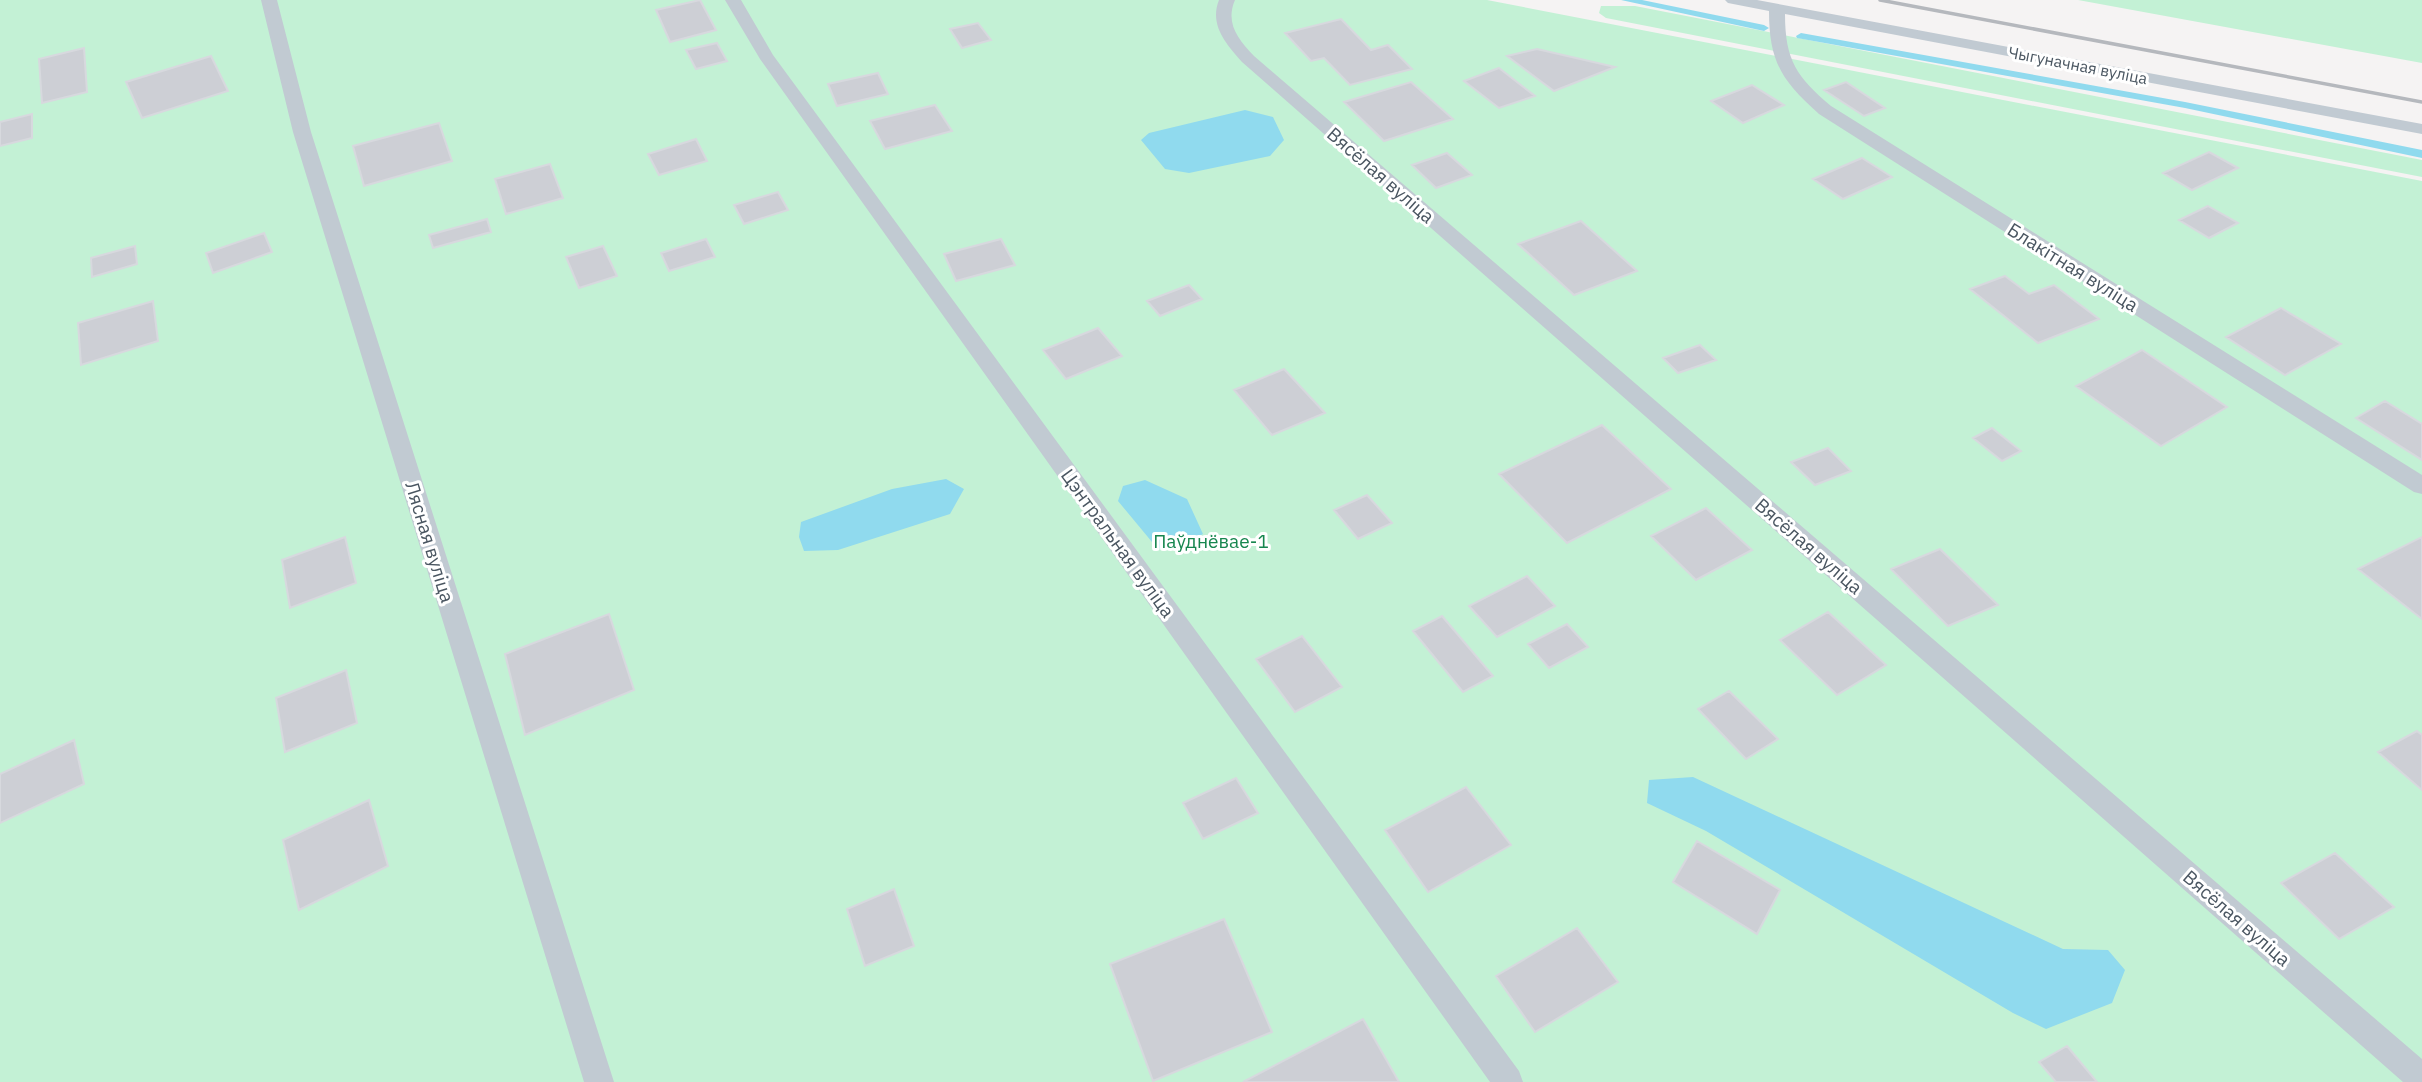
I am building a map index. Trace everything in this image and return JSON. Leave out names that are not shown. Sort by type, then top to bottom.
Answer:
[{"type":"lane","name":"Лясная вуліца","points":[[270,0],[302,132],[599,1082]]},
{"type":"lane","name":"Цэнтральная вуліца","points":[[733,0],[783,79],[1508,1082]]},
{"type":"lane","name":"Вясёлая вуліца","points":[[1227,0],[1222,15],[1224,28],[1248,59],[2422,1079]]},
{"type":"lane","name":"Чыгуначная вуліца","points":[[1733,0],[2422,129]]},
{"type":"lane","name":"Блакітная вуліца","points":[[1777,9],[1777,38],[1782,62],[1799,86],[1825,110],[2422,486]]},
{"type":"green space","name":"Паўднёвае-1","points":[[0,0],[1487,0],[2422,181],[2422,1082],[0,1082]]},
{"type":"green space","points":[[2078,0],[2422,0],[2422,63]]},
{"type":"green space","points":[[1601,6],[1635,6],[2422,160],[2422,177],[1606,18],[1599,13]]},
{"type":"water","points":[[1245,110],[1273,117],[1284,140],[1270,156],[1189,173],[1165,169],[1141,140],[1149,133]]},
{"type":"water","points":[[946,479],[964,489],[950,514],[838,550],[804,551],[799,537],[801,522],[892,489]]},
{"type":"water","points":[[1145,480],[1187,499],[1203,534],[1174,550],[1157,548],[1118,501],[1123,486]]},
{"type":"water","points":[[1693,777],[2063,949],[2108,950],[2125,970],[2112,1003],[2046,1029],[2013,1013],[1706,831],[1647,803],[1649,780]]},
{"type":"building","points":[[700,0],[716,30],[670,42],[656,10]]},
{"type":"building","points":[[1341,19],[1371,50],[1388,45],[1412,69],[1350,85],[1324,58],[1311,61],[1285,33]]},
{"type":"building","points":[[978,23],[991,40],[962,48],[950,29]]},
{"type":"building","points":[[717,43],[727,61],[696,69],[686,50]]},
{"type":"building","points":[[84,48],[87,92],[42,103],[39,59]]},
{"type":"building","points":[[1537,49],[1615,67],[1554,91],[1507,56]]},
{"type":"building","points":[[211,56],[228,91],[142,118],[126,82]]},
{"type":"building","points":[[1499,68],[1535,96],[1499,108],[1464,81]]},
{"type":"building","points":[[878,73],[888,94],[837,106],[828,84]]},
{"type":"building","points":[[1411,82],[1453,119],[1384,141],[1344,102]]},
{"type":"building","points":[[1846,82],[1885,108],[1864,116],[1824,90]]},
{"type":"building","points":[[1752,85],[1784,105],[1743,123],[1711,101]]},
{"type":"building","points":[[935,105],[952,131],[885,149],[870,121]]},
{"type":"building","points":[[32,114],[32,138],[0,146],[0,122]]},
{"type":"building","points":[[439,123],[452,161],[364,186],[353,146]]},
{"type":"building","points":[[696,139],[707,161],[659,175],[648,154]]},
{"type":"building","points":[[2209,152],[2238,168],[2192,190],[2163,173]]},
{"type":"building","points":[[1447,153],[1472,175],[1436,188],[1412,165]]},
{"type":"building","points":[[1862,158],[1892,177],[1843,199],[1813,179]]},
{"type":"building","points":[[550,164],[563,198],[506,214],[495,179]]},
{"type":"building","points":[[778,192],[788,210],[744,224],[734,205]]},
{"type":"building","points":[[2208,206],[2238,223],[2209,238],[2179,220]]},
{"type":"building","points":[[487,219],[491,232],[433,248],[429,235]]},
{"type":"building","points":[[1581,221],[1637,271],[1574,295],[1518,244]]},
{"type":"building","points":[[264,233],[272,252],[213,273],[206,253]]},
{"type":"building","points":[[706,239],[715,257],[669,271],[661,253]]},
{"type":"building","points":[[1001,239],[1015,265],[956,281],[944,254]]},
{"type":"building","points":[[135,246],[137,264],[92,277],[91,258]]},
{"type":"building","points":[[603,246],[617,276],[579,288],[566,257]]},
{"type":"building","points":[[2005,276],[2029,294],[2054,285],[2099,319],[2038,343],[1970,289]]},
{"type":"building","points":[[1189,285],[1202,299],[1160,316],[1147,301]]},
{"type":"building","points":[[153,301],[158,341],[81,365],[78,323]]},
{"type":"building","points":[[2281,308],[2341,344],[2285,375],[2226,337]]},
{"type":"building","points":[[1098,328],[1122,356],[1066,379],[1043,350]]},
{"type":"building","points":[[1700,345],[1716,360],[1678,373],[1663,358]]},
{"type":"building","points":[[2142,350],[2227,407],[2161,446],[2076,386]]},
{"type":"building","points":[[1284,369],[1325,413],[1272,435],[1234,390]]},
{"type":"building","points":[[2385,401],[2422,424],[2422,460],[2356,418]]},
{"type":"building","points":[[1602,425],[1671,489],[1567,543],[1499,474]]},
{"type":"building","points":[[1992,428],[2021,451],[2002,461],[1973,438]]},
{"type":"building","points":[[1828,448],[1851,471],[1815,485],[1791,462]]},
{"type":"building","points":[[1367,495],[1392,523],[1358,539],[1334,510]]},
{"type":"building","points":[[1706,508],[1752,550],[1696,580],[1651,536]]},
{"type":"building","points":[[345,537],[356,583],[290,608],[282,560]]},
{"type":"building","points":[[2422,537],[2422,619],[2358,569]]},
{"type":"building","points":[[1940,549],[1998,605],[1948,626],[1891,569]]},
{"type":"building","points":[[1527,576],[1555,606],[1497,637],[1469,606]]},
{"type":"building","points":[[1828,612],[1886,665],[1837,695],[1780,640]]},
{"type":"building","points":[[609,614],[634,690],[525,735],[505,654]]},
{"type":"building","points":[[1442,616],[1493,676],[1463,692],[1413,631]]},
{"type":"building","points":[[1567,624],[1588,647],[1549,668],[1528,644]]},
{"type":"building","points":[[1302,636],[1342,687],[1295,712],[1256,659]]},
{"type":"building","points":[[346,670],[357,723],[285,752],[276,698]]},
{"type":"building","points":[[1729,691],[1778,739],[1746,759],[1698,709]]},
{"type":"building","points":[[2417,731],[2422,735],[2422,790],[2378,752]]},
{"type":"building","points":[[74,740],[84,784],[0,823],[0,774]]},
{"type":"building","points":[[1236,778],[1258,813],[1203,839],[1183,803]]},
{"type":"building","points":[[1466,787],[1511,845],[1428,892],[1385,830]]},
{"type":"building","points":[[369,800],[388,866],[299,910],[283,840]]},
{"type":"building","points":[[1697,841],[1780,890],[1757,934],[1673,882]]},
{"type":"building","points":[[2335,853],[2394,907],[2339,939],[2281,883]]},
{"type":"building","points":[[894,889],[914,946],[865,966],[847,909]]},
{"type":"building","points":[[1224,919],[1272,1032],[1153,1081],[1110,964]]},
{"type":"building","points":[[1577,928],[1618,982],[1535,1032],[1496,976]]},
{"type":"building","points":[[1363,1019],[1399,1082],[1243,1082]]},
{"type":"building","points":[[2067,1046],[2097,1082],[2056,1082],[2039,1062]]},
{"type":"waterway","points":[[1626,0],[1764,28]]},
{"type":"waterway","points":[[1801,36],[2185,105],[2422,154]]},
{"type":"railway","points":[[1880,0],[2422,102]]}]
